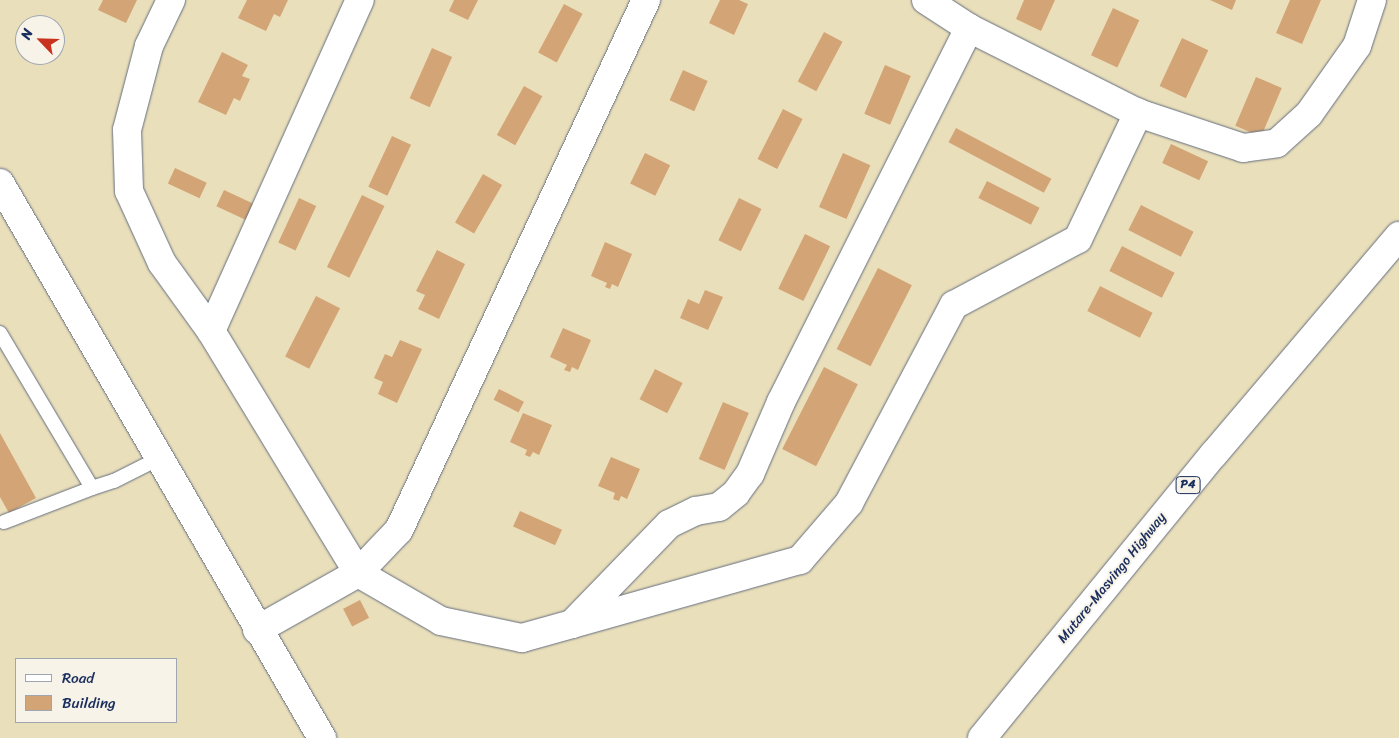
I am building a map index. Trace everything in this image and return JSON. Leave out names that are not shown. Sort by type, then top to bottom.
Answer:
[{"type":"main road","points":[[171,0],[148,46],[127,130],[129,192],[162,263],[211,331],[358,573],[441,621],[522,638],[800,560],[848,503],[954,305],[1078,239],[1138,113]]},
{"type":"main road","points":[[211,331],[360,0]]},
{"type":"main road","points":[[257,630],[358,573],[398,530],[646,0]]},
{"type":"main road","points":[[926,0],[969,28],[1138,113],[1243,148],[1277,143],[1309,114],[1357,46],[1372,0]]},
{"type":"main road","points":[[572,624],[669,524],[696,511],[719,507],[736,493],[750,474],[781,402],[969,28]]},
{"type":"main road","points":[[0,183],[257,630],[322,738]]},
{"type":"main road","name":"Mutare-Masvingo Highway","points":[[982,738],[1214,454],[1399,236]]},
{"type":"lane","points":[[0,334],[92,488]]},
{"type":"lane","points":[[4,522],[114,481],[158,459]]},
{"type":"building","points":[[103,0],[137,0],[126,23],[98,10]]},
{"type":"building","points":[[247,0],[288,0],[280,17],[274,14],[266,31],[238,18]]},
{"type":"building","points":[[454,0],[478,0],[468,20],[449,11]]},
{"type":"building","points":[[720,0],[739,0],[748,4],[734,35],[709,23]]},
{"type":"building","points":[[1024,0],[1055,0],[1041,31],[1016,19]]},
{"type":"building","points":[[1210,0],[1236,0],[1232,10]]},
{"type":"building","points":[[1290,0],[1321,0],[1302,44],[1276,33]]},
{"type":"building","points":[[564,4],[583,14],[557,62],[538,53]]},
{"type":"building","points":[[1113,8],[1139,20],[1117,67],[1091,55]]},
{"type":"building","points":[[824,32],[843,42],[816,91],[798,81]]},
{"type":"building","points":[[1182,38],[1208,50],[1186,98],[1160,86]]},
{"type":"building","points":[[432,48],[452,57],[430,107],[410,98]]},
{"type":"building","points":[[222,52],[248,65],[242,76],[250,79],[240,101],[234,98],[226,115],[198,102]]},
{"type":"building","points":[[885,65],[911,76],[890,125],[864,114]]},
{"type":"building","points":[[683,70],[708,81],[694,111],[670,100]]},
{"type":"building","points":[[1256,77],[1282,88],[1261,137],[1235,126]]},
{"type":"building","points":[[524,86],[542,96],[515,145],[497,135]]},
{"type":"building","points":[[783,109],[803,119],[777,169],[758,159]]},
{"type":"building","points":[[956,128],[1051,179],[1044,193],[948,142]]},
{"type":"building","points":[[392,136],[411,145],[387,196],[368,187]]},
{"type":"building","points":[[1171,144],[1208,161],[1199,180],[1162,163]]},
{"type":"building","points":[[645,153],[670,165],[655,196],[630,184]]},
{"type":"building","points":[[843,153],[870,165],[846,219],[819,207]]},
{"type":"building","points":[[175,168],[207,183],[200,198],[168,183]]},
{"type":"building","points":[[483,174],[502,185],[474,233],[455,222]]},
{"type":"building","points":[[987,181],[1040,208],[1031,225],[978,198]]},
{"type":"building","points":[[224,190],[256,205],[248,221],[216,206]]},
{"type":"building","points":[[362,195],[384,206],[349,278],[327,267]]},
{"type":"building","points":[[299,198],[316,206],[296,250],[278,242]]},
{"type":"building","points":[[739,198],[761,209],[741,251],[718,240]]},
{"type":"building","points":[[1141,205],[1194,232],[1181,257],[1128,230]]},
{"type":"building","points":[[805,234],[830,246],[803,301],[778,289]]},
{"type":"building","points":[[605,242],[632,254],[618,287],[612,284],[610,289],[605,287],[607,283],[591,276]]},
{"type":"building","points":[[1122,246],[1175,273],[1162,298],[1109,271]]},
{"type":"building","points":[[437,250],[465,264],[439,319],[418,309],[425,295],[416,291]]},
{"type":"building","points":[[878,268],[912,285],[871,366],[837,349]]},
{"type":"building","points":[[1100,286],[1153,313],[1140,338],[1087,311]]},
{"type":"building","points":[[705,290],[723,297],[708,330],[680,318],[688,299],[699,304]]},
{"type":"building","points":[[316,296],[340,308],[309,369],[285,357]]},
{"type":"building","points":[[563,328],[591,340],[578,370],[572,367],[570,372],[564,370],[567,365],[550,357]]},
{"type":"building","points":[[400,340],[422,349],[397,403],[378,394],[383,382],[374,378],[385,354],[392,357]]},
{"type":"building","points":[[824,367],[858,384],[816,466],[782,449]]},
{"type":"building","points":[[655,369],[683,383],[667,413],[640,399]]},
{"type":"building","points":[[499,389],[524,402],[519,412],[494,400]]},
{"type":"building","points":[[723,402],[749,413],[725,470],[699,459]]},
{"type":"building","points":[[523,413],[552,425],[539,455],[533,452],[530,457],[525,455],[527,450],[510,442]]},
{"type":"building","points":[[0,433],[36,498],[9,513],[0,497]]},
{"type":"building","points":[[611,457],[640,469],[627,499],[621,496],[619,501],[613,499],[615,493],[598,486]]},
{"type":"building","points":[[520,511],[562,530],[555,545],[513,527]]},
{"type":"building","points":[[360,600],[369,618],[352,626],[343,609]]}]
